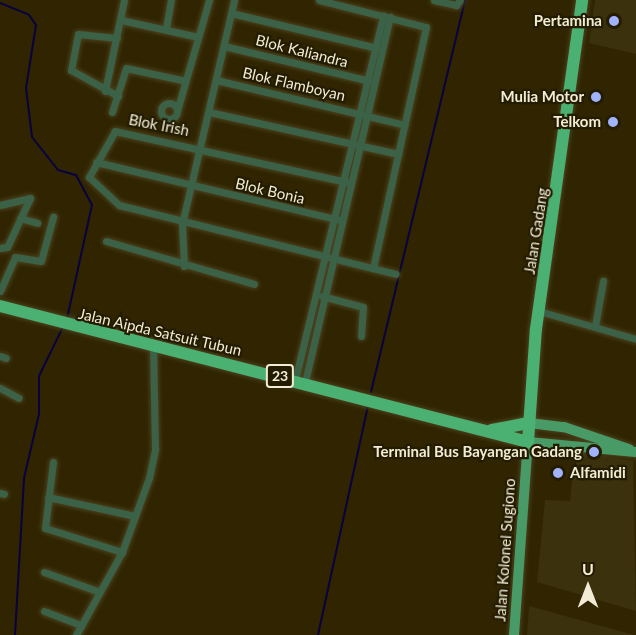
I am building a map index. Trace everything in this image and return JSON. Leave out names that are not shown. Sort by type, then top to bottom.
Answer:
[{"type":"highway","name":"Jalan Gadang","points":[[528,442],[529,405],[539,311],[582,0]]},
{"type":"highway","name":"Jalan Aipda Satsuit Tubun","points":[[0,306],[54,322],[300,381],[528,442]]},
{"type":"highway","name":"Jalan Aipda Satsuit Tubun","points":[[488,430],[529,423]]},
{"type":"main road","points":[[529,423],[573,429],[635,451]]},
{"type":"main road","points":[[528,442],[635,451]]},
{"type":"main road","name":"Jalan Gadang","points":[[526,467],[528,442]]},
{"type":"main road","name":"Jalan Kolonel Sugiono","points":[[514,635],[526,467]]},
{"type":"street","points":[[105,91],[124,0]]},
{"type":"street","points":[[166,28],[171,0]]},
{"type":"street","points":[[182,94],[161,109],[163,117],[171,119],[177,111],[186,81],[198,36],[209,0]]},
{"type":"street","points":[[184,266],[182,224],[234,0]]},
{"type":"street","points":[[319,0],[387,16],[426,30],[373,268]]},
{"type":"street","points":[[434,0],[456,5],[460,0]]},
{"type":"street","points":[[231,13],[379,48]]},
{"type":"street","points":[[300,381],[387,16]]},
{"type":"street","points":[[121,20],[198,36]]},
{"type":"street","points":[[117,38],[77,36],[72,73],[118,96]]},
{"type":"street","name":"Blok Kaliandra","points":[[224,46],[370,81]]},
{"type":"street","points":[[111,66],[186,81]]},
{"type":"street","points":[[111,112],[126,68]]},
{"type":"street","name":"Blok Flamboyan","points":[[216,80],[405,125]]},
{"type":"street","points":[[169,103],[177,111]]},
{"type":"street","points":[[209,112],[398,154]]},
{"type":"street","name":"Blok Irish","points":[[96,162],[114,131],[200,147]]},
{"type":"street","points":[[200,147],[348,182]]},
{"type":"street","points":[[96,162],[90,179],[119,205],[182,224],[396,274]]},
{"type":"street","name":"Blok Bonia","points":[[96,162],[339,220]]},
{"type":"street","points":[[0,205],[29,195],[7,247],[0,248]]},
{"type":"street","points":[[0,291],[15,257],[41,261],[53,217]]},
{"type":"street","points":[[20,218],[36,223]]},
{"type":"street","points":[[106,241],[184,266],[254,284]]},
{"type":"street","points":[[595,326],[603,281]]},
{"type":"street","points":[[321,296],[363,307],[361,336]]},
{"type":"street","points":[[539,311],[636,339]]},
{"type":"street","points":[[76,635],[122,552],[156,449],[153,345]]},
{"type":"street","points":[[0,388],[19,398]]},
{"type":"street","points":[[53,462],[44,519],[48,531],[122,552]]},
{"type":"street","points":[[48,498],[135,516]]},
{"type":"street","points":[[44,572],[100,592]]},
{"type":"street","points":[[44,611],[81,625]]},
{"type":"shaded area","name":"Pertamina","points":[[595,0],[636,0],[636,54],[589,43]]},
{"type":"shaded area","points":[[575,451],[633,461],[636,611],[537,582],[545,500],[570,501]]},
{"type":"shaded area","points":[[529,606],[634,635],[527,635]]},
{"type":"waterway","points":[[371,392],[465,0]]},
{"type":"waterway","points":[[0,3],[29,15],[36,25],[26,88],[32,137],[58,170],[76,175],[92,205],[67,319]]},
{"type":"waterway","points":[[15,635],[24,478],[39,414],[39,376],[63,327]]},
{"type":"waterway","points":[[318,635],[368,406]]},
{"type":"place","name":"Pertamina","points":[[614,21]]},
{"type":"place","name":"Mulia Motor","points":[[596,97]]},
{"type":"place","name":"Telkom","points":[[613,122]]},
{"type":"place","name":"Terminal Bus Bayangan Gadang","points":[[594,452]]},
{"type":"place","name":"Alfamidi","points":[[558,473]]}]
